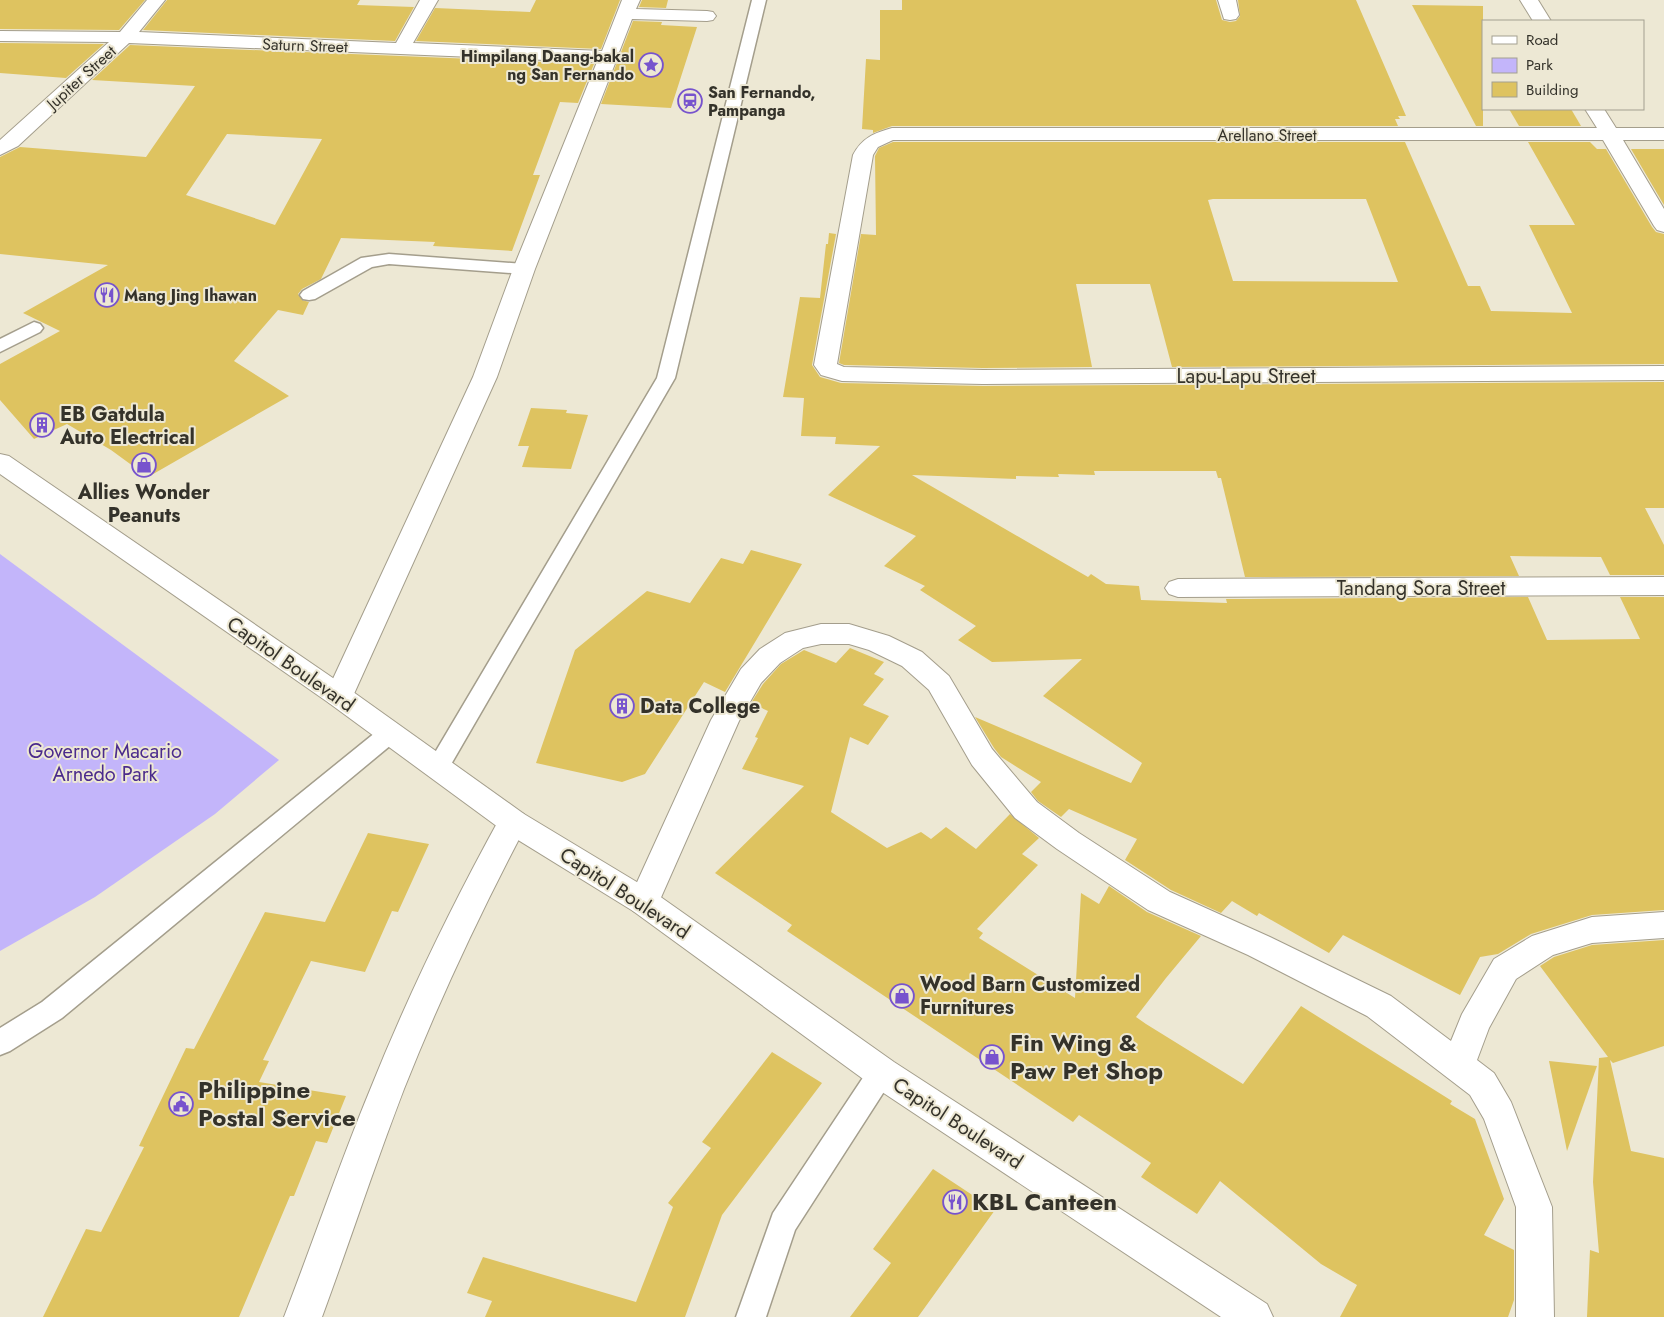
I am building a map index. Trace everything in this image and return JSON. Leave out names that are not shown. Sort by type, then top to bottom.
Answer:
[{"type":"street","name":"Jupiter Street","points":[[0,149],[11,142],[125,37],[156,0]]},
{"type":"street","points":[[401,49],[429,0]]},
{"type":"street","points":[[1529,0],[1541,20]]},
{"type":"street","points":[[339,696],[484,378],[524,269],[610,57],[628,7],[707,16]]},
{"type":"street","name":"Saturn Street","points":[[0,36],[125,37],[610,57]]},
{"type":"street","points":[[1596,110],[1664,226]]},
{"type":"street","name":"Arellano Street","points":[[829,370],[825,365],[863,155],[871,142],[892,134],[1664,134]]},
{"type":"street","name":"Lapu-Lapu Street","points":[[829,370],[842,374],[983,377],[1664,373]]},
{"type":"street","name":"Capitol Boulevard","points":[[0,462],[339,696],[513,822],[644,902],[882,1073],[1254,1317]]},
{"type":"street","name":"Tandang Sora Street","points":[[1178,588],[1664,586]]},
{"type":"street","points":[[644,902],[725,720],[751,676],[770,656],[795,640],[821,634],[849,634],[879,643],[912,659],[939,683],[982,757],[1026,810],[1068,841],[1159,901],[1259,946],[1379,1006],[1482,1084],[1499,1113],[1534,1207],[1535,1317]]},
{"type":"street","points":[[303,1317],[387,1090],[449,944],[482,876],[513,822]]},
{"type":"street","points":[[1458,1065],[1474,1024],[1505,969],[1543,945],[1592,930],[1664,925]]},
{"type":"lane","points":[[438,767],[666,378],[759,0]]},
{"type":"lane","points":[[308,295],[367,262],[389,259],[524,269]]},
{"type":"lane","points":[[0,346],[34,328]]},
{"type":"lane","points":[[0,1043],[52,1010],[389,734]]},
{"type":"lane","points":[[751,1317],[783,1223],[882,1073]]},
{"type":"green space","name":"Governor Macario Arnedo Park","points":[[0,554],[279,760],[215,814],[95,897],[0,951]]},
{"type":"building","points":[[0,0],[145,0],[119,30],[0,29]]},
{"type":"building","points":[[167,0],[360,0],[357,5],[414,7],[395,41],[143,30]]},
{"type":"building","points":[[536,0],[620,0],[601,49],[416,41],[435,8],[530,12]]},
{"type":"building","points":[[642,0],[668,0],[666,8],[639,7]]},
{"type":"building","points":[[902,0],[1216,0],[1222,20],[1230,22],[1236,21],[1240,16],[1238,0],[1356,0],[1406,116],[1398,116],[1400,119],[1395,119],[1398,126],[892,126],[873,133],[873,130],[862,129],[866,59],[880,60],[880,10],[902,10]]},
{"type":"building","points":[[1412,5],[1483,6],[1483,126],[1476,126]]},
{"type":"building","points":[[633,21],[662,22],[661,25],[697,27],[671,108],[601,104]]},
{"type":"building","points":[[0,43],[104,44],[66,78],[0,73]]},
{"type":"building","points":[[130,45],[594,64],[578,103],[560,102],[533,175],[540,175],[512,251],[433,246],[435,242],[341,238],[321,279],[302,289],[298,294],[302,300],[309,302],[303,315],[278,310],[234,361],[289,396],[148,477],[111,450],[67,424],[34,439],[0,400],[0,364],[60,331],[23,313],[108,265],[0,254],[0,157],[20,147],[146,157],[195,86],[92,80]],"holes":[[[227,134],[322,139],[275,225],[186,195]]]},
{"type":"building","points":[[1510,110],[1572,110],[1581,126],[1519,126]]},
{"type":"building","points":[[893,142],[1405,142],[1468,286],[1480,286],[1491,311],[1572,313],[1529,225],[1575,225],[1528,142],[1590,142],[1597,149],[1606,149],[1652,227],[1656,232],[1664,234],[1664,364],[1172,367],[1150,284],[1076,284],[1092,367],[983,368],[844,365],[839,363],[861,234],[876,235],[875,156],[879,148]],"holes":[[[1366,199],[1398,282],[1233,281],[1208,200]]]},
{"type":"building","points":[[1631,149],[1664,149],[1664,205]]},
{"type":"building","points":[[829,233],[836,234],[812,365],[820,377],[841,383],[983,386],[1664,382],[1664,508],[1645,508],[1664,545],[1664,575],[1610,575],[1601,557],[1510,556],[1519,576],[1245,577],[1221,478],[1218,478],[1216,471],[1094,471],[1095,475],[1058,474],[1059,477],[1016,476],[1016,479],[912,475],[1088,577],[1091,574],[1106,584],[1139,586],[1141,600],[1227,603],[1226,599],[1528,597],[1547,640],[1640,639],[1620,597],[1664,597],[1664,910],[1592,915],[1531,934],[1498,954],[1480,957],[1460,995],[1343,935],[1329,953],[1259,913],[1257,916],[1232,901],[1221,913],[1171,890],[1125,860],[1137,839],[1069,809],[1061,817],[1038,801],[1031,792],[1041,782],[1001,757],[975,717],[1131,783],[1142,763],[1043,696],[1082,659],[992,662],[958,640],[976,626],[920,590],[925,586],[884,566],[916,536],[828,495],[880,446],[835,444],[836,437],[801,436],[804,398],[783,397],[800,297],[820,298]]},
{"type":"building","points":[[531,408],[567,410],[566,413],[588,415],[571,469],[522,467],[529,446],[518,446]]},
{"type":"building","name":"Data College","points":[[751,550],[802,564],[725,692],[704,682],[645,774],[622,782],[536,763],[575,650],[647,591],[690,603],[721,558],[743,564]]},
{"type":"building","points":[[850,648],[884,662],[874,674],[884,679],[863,705],[889,716],[868,745],[850,737],[831,812],[887,848],[921,832],[931,839],[946,827],[976,849],[1010,814],[1039,838],[1022,854],[1038,865],[977,929],[983,933],[979,938],[1075,998],[1081,893],[1099,904],[1109,886],[1147,912],[1201,936],[1136,1017],[1146,1024],[1243,1084],[1301,1006],[1452,1101],[1450,1104],[1475,1119],[1504,1199],[1484,1235],[1514,1250],[1514,1300],[1508,1317],[1340,1317],[1357,1285],[1321,1264],[1220,1181],[1197,1214],[1141,1177],[1151,1163],[1079,1115],[1073,1122],[787,931],[792,925],[715,873],[804,786],[742,769],[758,738],[755,737],[768,711],[751,703],[763,684],[781,664],[804,650],[836,663]]},
{"type":"building","points":[[368,833],[429,844],[398,912],[392,911],[365,972],[311,961],[263,1060],[269,1061],[259,1082],[346,1096],[327,1143],[316,1141],[294,1196],[290,1196],[239,1317],[43,1317],[86,1229],[101,1232],[144,1147],[139,1146],[186,1048],[194,1049],[265,912],[325,922]]},
{"type":"building","points":[[1664,940],[1664,1046],[1613,1063],[1610,1060],[1631,1151],[1664,1158],[1664,1317],[1587,1317],[1590,1250],[1599,1253],[1593,1182],[1599,1058],[1608,1057],[1540,966],[1554,957],[1592,945]]},
{"type":"building","points":[[772,1052],[822,1083],[722,1215],[685,1317],[485,1317],[492,1301],[467,1293],[483,1257],[636,1302],[673,1207],[668,1203],[711,1148],[702,1142]]},
{"type":"building","points":[[1549,1061],[1597,1066],[1567,1151]]},
{"type":"building","points":[[933,1169],[995,1210],[918,1317],[850,1317],[891,1263],[873,1249]]},
{"type":"place","name":"Himpilang Daang-bakal ng San Fernando","points":[[651,65]]},
{"type":"place","name":"San Fernando, Pampanga","points":[[690,101]]},
{"type":"place","name":"Mang Jing Ihawan","points":[[107,295]]},
{"type":"place","name":"EB Gatdula Auto Electrical","points":[[42,425]]},
{"type":"place","name":"Allies Wonder Peanuts","points":[[144,465]]},
{"type":"place","name":"Data College","points":[[622,706]]},
{"type":"place","name":"Wood Barn Customized Furnitures","points":[[902,996]]},
{"type":"place","name":"Fin Wing & Paw Pet Shop","points":[[992,1057]]},
{"type":"place","name":"Philippine Postal Service","points":[[181,1104]]},
{"type":"place","name":"KBL Canteen","points":[[955,1202]]}]
